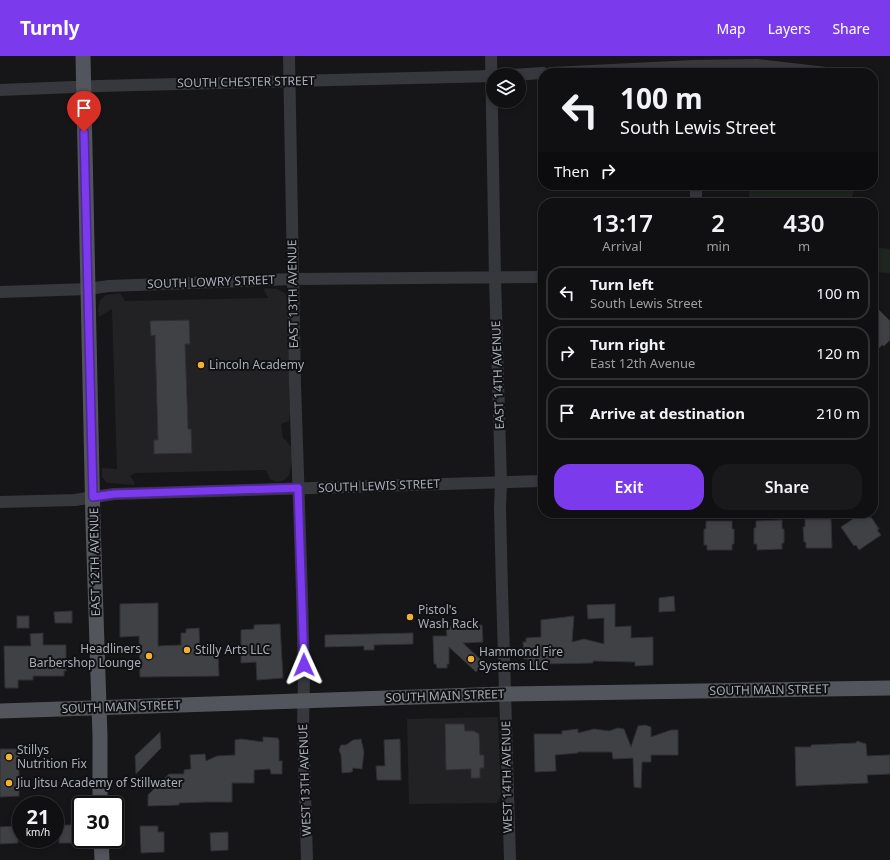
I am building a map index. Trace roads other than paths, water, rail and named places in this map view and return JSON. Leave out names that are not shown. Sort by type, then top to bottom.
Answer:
[{"type":"main road","name":"EAST 12TH AVENUE","points":[[83,56],[100,796]]},
{"type":"main road","name":"SOUTH MAIN STREET","points":[[0,711],[99,709],[303,700],[505,694],[890,688]]},
{"type":"main road","points":[[101,848],[102,860]]},
{"type":"street","name":"EAST 13TH AVENUE","points":[[289,56],[303,700]]},
{"type":"street","name":"EAST 14TH AVENUE","points":[[491,56],[492,68]]},
{"type":"street","points":[[640,68],[693,65],[758,65],[784,68]]},
{"type":"street","points":[[526,74],[538,73]]},
{"type":"street","name":"SOUTH CHESTER STREET","points":[[0,90],[84,86],[486,76]]},
{"type":"street","name":"EAST 14TH AVENUE","points":[[492,108],[505,694]]},
{"type":"street","name":"SOUTH LOWRY STREET","points":[[0,292],[88,289],[109,286],[293,280],[538,277]]},
{"type":"street","name":"SOUTH LEWIS STREET","points":[[0,502],[75,500],[114,494],[538,481]]},
{"type":"street","name":"WEST 14TH AVENUE","points":[[505,694],[507,803],[510,860]]},
{"type":"street","name":"WEST 13TH AVENUE","points":[[303,700],[307,860]]},
{"type":"place","name":"Lincoln Academy","points":[[201,365]]},
{"type":"place","name":"Pistol's Wash Rack","points":[[410,617]]},
{"type":"place","name":"Stilly Arts LLC","points":[[187,650]]},
{"type":"place","name":"Headliners Barbershop Lounge","points":[[149,656]]},
{"type":"place","name":"Hammond Fire Systems LLC","points":[[471,659]]},
{"type":"place","name":"Stillys Nutrition Fix","points":[[9,757]]},
{"type":"place","name":"Jiu Jitsu Academy of Stillwater","points":[[9,783]]}]
